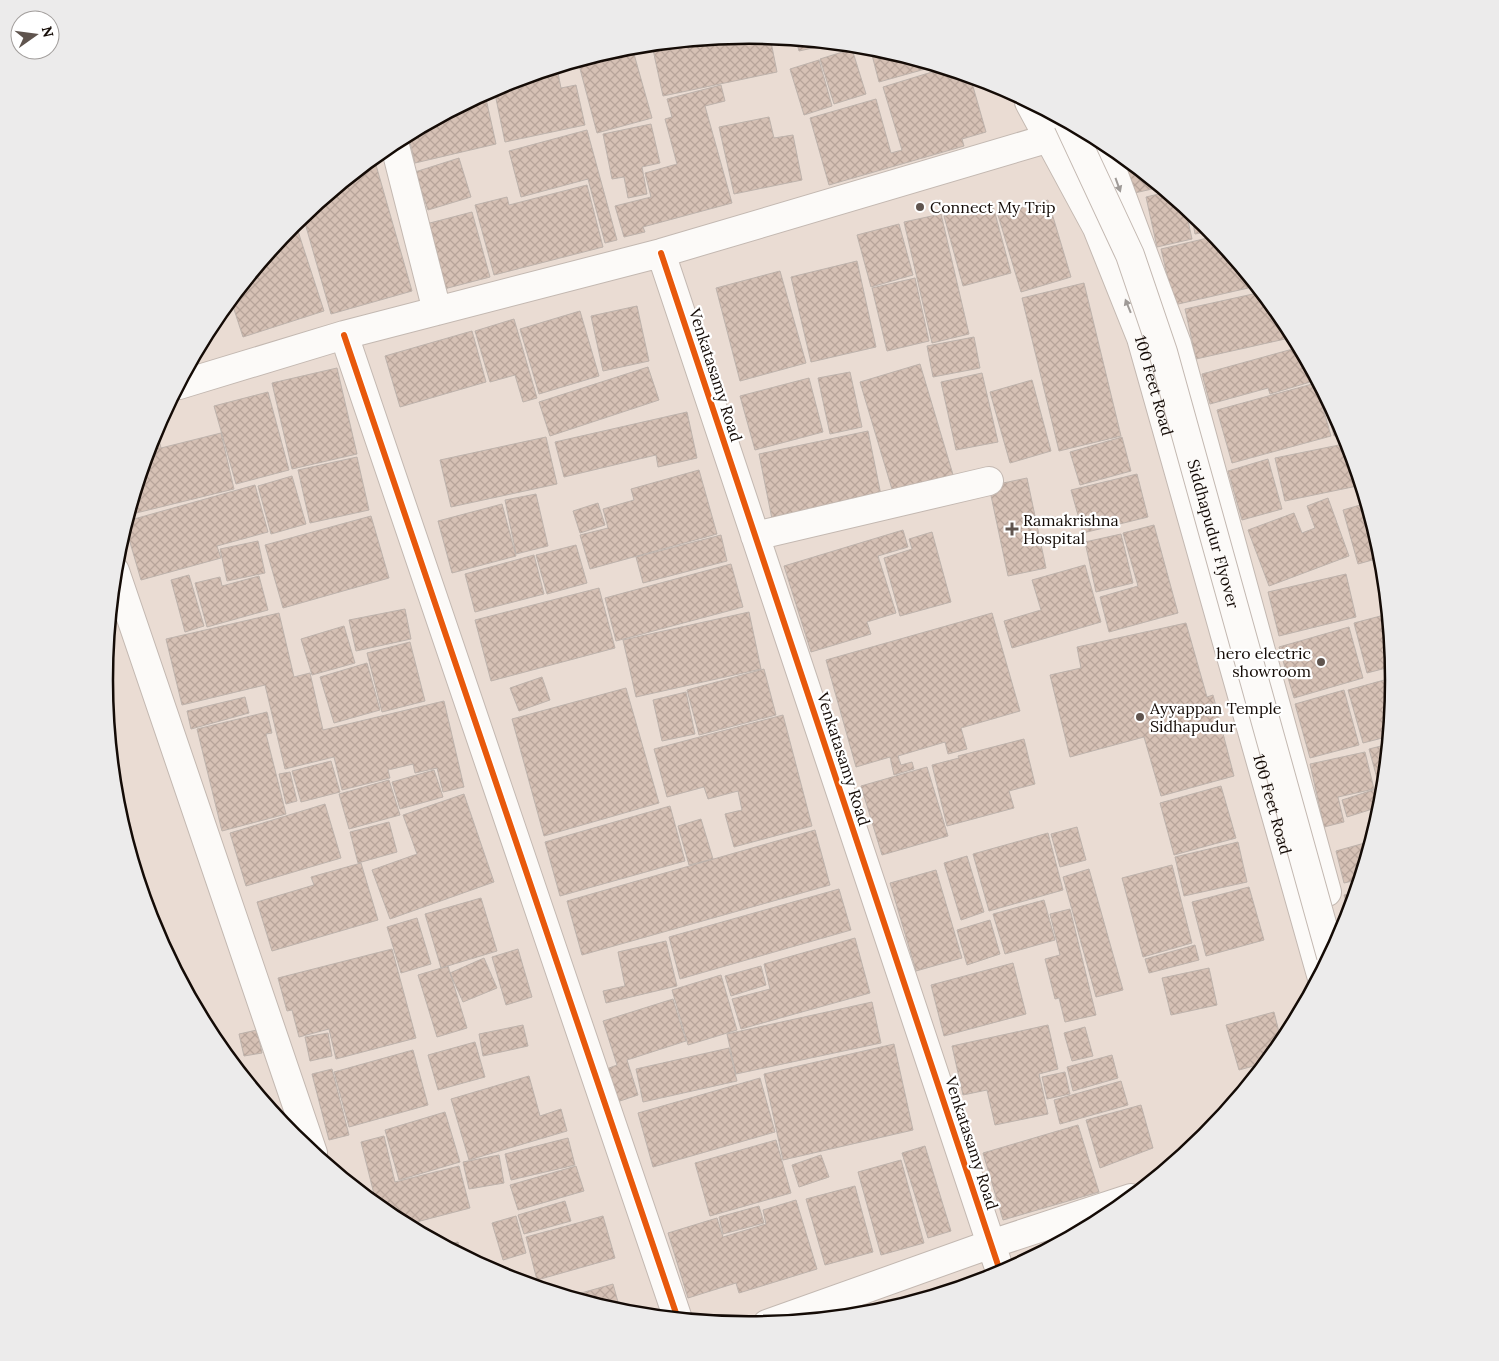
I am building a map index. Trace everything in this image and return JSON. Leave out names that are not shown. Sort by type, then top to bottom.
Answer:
[{"type":"street","name":"100 Feet Road","points":[[1044,116],[1059,130],[1141,338],[1318,968]]},
{"type":"street","points":[[188,381],[344,334],[437,312],[661,253],[1059,130]]},
{"type":"street","name":"Siddhapudur Flyover","points":[[1059,130],[1130,255],[1163,352],[1328,946]]},
{"type":"street","points":[[396,151],[437,312]]},
{"type":"street","name":"100 Feet Road","points":[[1105,152],[1177,344],[1337,927]]},
{"type":"street","name":"Venkatasamy Road","points":[[661,253],[999,1267]]},
{"type":"street","points":[[344,334],[676,1313]]},
{"type":"street","points":[[755,536],[989,481]]},
{"type":"street","points":[[120,586],[308,1139]]},
{"type":"street","points":[[789,1316],[991,1244],[1110,1205]]},
{"type":"building","points":[[708,45],[772,45],[777,72],[663,96],[653,51]]},
{"type":"building","points":[[798,46],[816,47],[799,51]]},
{"type":"building","points":[[845,51],[853,52],[866,94],[834,104],[820,59]]},
{"type":"building","points":[[634,54],[652,118],[597,133],[580,67]]},
{"type":"building","points":[[872,56],[926,69],[879,82]]},
{"type":"building","points":[[819,60],[832,106],[804,115],[790,69]]},
{"type":"building","points":[[934,71],[972,85],[986,132],[962,139],[964,146],[829,185],[810,118],[876,99],[891,153],[902,150],[883,87]]},
{"type":"building","points":[[558,74],[561,88],[576,85],[585,125],[505,142],[496,97]]},
{"type":"building","points":[[721,85],[725,101],[705,106],[732,203],[643,227],[645,232],[624,237],[615,206],[651,197],[645,173],[677,164],[665,119],[672,117],[667,99]]},
{"type":"building","points":[[486,101],[496,144],[415,163],[410,142],[431,129]]},
{"type":"building","points":[[769,117],[774,138],[793,135],[802,180],[734,194],[719,127]]},
{"type":"building","points":[[651,124],[660,163],[642,167],[647,194],[628,198],[624,177],[612,179],[603,134]]},
{"type":"building","points":[[587,130],[617,240],[605,243],[588,179],[521,197],[509,151]]},
{"type":"building","points":[[459,158],[471,197],[428,210],[415,172]]},
{"type":"building","points":[[376,165],[412,291],[331,314],[305,224]]},
{"type":"building","points":[[1123,165],[1153,189],[1130,194]]},
{"type":"building","points":[[587,185],[603,247],[494,275],[475,205],[507,197],[509,205]]},
{"type":"building","points":[[1159,194],[1188,219],[1192,239],[1157,247],[1146,197]]},
{"type":"building","points":[[1048,200],[1071,277],[1021,292],[998,215]]},
{"type":"building","points":[[992,202],[1011,273],[963,286],[944,216]]},
{"type":"building","points":[[472,212],[490,277],[444,289],[426,224]]},
{"type":"building","points":[[941,214],[969,334],[932,343],[904,222]]},
{"type":"building","points":[[899,224],[913,275],[871,287],[857,235]]},
{"type":"building","points":[[1193,224],[1202,233],[1195,234]]},
{"type":"building","points":[[298,231],[324,311],[243,337],[234,308],[244,293]]},
{"type":"building","points":[[1207,238],[1250,288],[1174,305],[1161,249]]},
{"type":"building","points":[[857,261],[876,347],[811,362],[791,277]]},
{"type":"building","points":[[780,271],[806,363],[740,381],[716,288]]},
{"type":"building","points":[[915,278],[929,341],[887,351],[872,288]]},
{"type":"building","points":[[1084,283],[1121,436],[1059,451],[1022,298]]},
{"type":"building","points":[[1255,293],[1286,339],[1196,359],[1185,309]]},
{"type":"building","points":[[637,306],[649,361],[603,371],[591,316]]},
{"type":"building","points":[[580,311],[599,376],[539,394],[520,329]]},
{"type":"building","points":[[514,319],[537,398],[523,402],[515,375],[490,382],[475,331]]},
{"type":"building","points":[[472,331],[486,382],[400,407],[385,356]]},
{"type":"building","points":[[974,337],[980,368],[933,377],[927,346]]},
{"type":"building","points":[[1293,349],[1312,382],[1270,394],[1268,388],[1210,404],[1202,374]]},
{"type":"building","points":[[920,364],[954,478],[894,496],[860,382]]},
{"type":"building","points":[[648,367],[659,400],[550,436],[539,402]]},
{"type":"building","points":[[337,368],[357,454],[292,469],[272,383]]},
{"type":"building","points":[[850,372],[862,427],[830,434],[818,378]]},
{"type":"building","points":[[982,373],[998,442],[956,450],[941,382]]},
{"type":"building","points":[[809,378],[823,432],[755,450],[740,396]]},
{"type":"building","points":[[1032,380],[1051,451],[1010,463],[990,392]]},
{"type":"building","points":[[1313,384],[1320,397],[1331,436],[1232,463],[1217,410]]},
{"type":"building","points":[[268,392],[289,470],[236,484],[214,406]]},
{"type":"building","points":[[687,412],[697,458],[658,467],[656,455],[564,477],[555,442]]},
{"type":"building","points":[[1329,416],[1337,435],[1334,436]]},
{"type":"building","points":[[868,431],[882,500],[773,524],[759,454]]},
{"type":"building","points":[[221,433],[234,489],[135,513],[159,441],[161,448]]},
{"type":"building","points":[[546,437],[557,484],[451,507],[440,460]]},
{"type":"building","points":[[1122,437],[1131,471],[1080,485],[1070,452]]},
{"type":"building","points":[[1341,445],[1355,486],[1285,501],[1275,458]]},
{"type":"building","points":[[357,457],[369,510],[310,523],[298,470]]},
{"type":"building","points":[[1268,459],[1282,509],[1242,520],[1228,471]]},
{"type":"building","points":[[699,470],[717,534],[590,569],[580,535],[608,528],[603,509],[634,500],[631,489]]},
{"type":"building","points":[[1137,474],[1148,517],[1083,533],[1071,490]]},
{"type":"building","points":[[292,476],[306,524],[271,534],[258,486]]},
{"type":"building","points":[[1027,478],[1046,568],[1008,576],[989,486]]},
{"type":"building","points":[[255,485],[268,532],[217,546],[221,558],[141,580],[129,539],[133,519]]},
{"type":"building","points":[[536,494],[548,546],[516,554],[505,500]]},
{"type":"building","points":[[1328,498],[1349,556],[1269,586],[1248,530],[1294,513],[1302,533],[1315,528],[1307,506]]},
{"type":"building","points":[[598,503],[605,525],[580,533],[573,511]]},
{"type":"building","points":[[502,504],[516,556],[452,573],[438,521]]},
{"type":"building","points":[[1361,505],[1375,559],[1358,564],[1343,510]]},
{"type":"building","points":[[371,516],[389,578],[283,608],[265,545]]},
{"type":"building","points":[[1154,525],[1178,613],[1109,632],[1100,597],[1138,586],[1123,533]]},
{"type":"building","points":[[903,530],[908,547],[878,556],[896,613],[867,622],[871,634],[811,652],[784,566]]},
{"type":"building","points":[[932,532],[951,602],[900,616],[884,558],[912,549],[909,539]]},
{"type":"building","points":[[1121,534],[1133,583],[1096,592],[1085,542]]},
{"type":"building","points":[[721,535],[727,561],[643,583],[636,557]]},
{"type":"building","points":[[258,541],[265,573],[227,581],[220,549]]},
{"type":"building","points":[[576,545],[587,583],[547,594],[536,555]]},
{"type":"building","points":[[534,555],[544,594],[475,612],[465,574]]},
{"type":"building","points":[[731,564],[743,607],[616,641],[605,598]]},
{"type":"building","points":[[1085,565],[1101,622],[1012,648],[1004,621],[1041,610],[1032,580]]},
{"type":"building","points":[[1346,574],[1356,617],[1279,636],[1268,592]]},
{"type":"building","points":[[189,575],[204,626],[185,632],[171,580]]},
{"type":"building","points":[[259,576],[268,610],[207,627],[195,583],[220,577],[222,586]]},
{"type":"building","points":[[599,588],[615,648],[491,681],[475,620]]},
{"type":"building","points":[[405,609],[411,639],[356,651],[349,620]]},
{"type":"building","points":[[749,612],[761,669],[636,697],[623,640]]},
{"type":"building","points":[[279,613],[294,677],[310,673],[323,730],[444,701],[464,787],[443,792],[437,768],[415,773],[413,764],[388,770],[390,778],[342,790],[334,757],[285,769],[265,685],[182,705],[166,639]]},
{"type":"building","points":[[992,613],[1020,711],[961,728],[967,749],[948,754],[945,742],[898,756],[901,765],[912,762],[914,769],[894,775],[890,757],[856,767],[826,660]]},
{"type":"building","points":[[1383,615],[1386,668],[1367,673],[1354,623]]},
{"type":"building","name":"Ayyappan Temple Sidhapudur","points":[[1186,623],[1207,697],[1213,695],[1234,776],[1161,796],[1144,737],[1070,757],[1050,675],[1081,668],[1077,647]]},
{"type":"building","points":[[344,626],[355,663],[312,675],[301,639]]},
{"type":"building","name":"hero electric showroom","points":[[1349,627],[1363,678],[1294,698],[1279,647]]},
{"type":"building","points":[[410,642],[425,701],[382,712],[367,653]]},
{"type":"building","points":[[367,663],[380,710],[334,723],[320,677]]},
{"type":"building","points":[[764,669],[776,715],[699,735],[687,690]]},
{"type":"building","points":[[542,677],[550,700],[519,711],[510,688]]},
{"type":"building","points":[[1386,679],[1384,738],[1363,743],[1348,690]]},
{"type":"building","points":[[626,688],[659,803],[544,836],[512,719]]},
{"type":"building","points":[[1344,690],[1359,745],[1310,758],[1295,704]]},
{"type":"building","points":[[686,692],[695,734],[662,741],[653,700]]},
{"type":"building","points":[[245,697],[249,713],[191,729],[187,711]]},
{"type":"building","points":[[267,712],[272,733],[266,734],[286,814],[222,831],[197,729]]},
{"type":"building","points":[[783,715],[812,826],[734,847],[725,814],[742,810],[738,791],[708,799],[704,787],[667,797],[654,749]]},
{"type":"building","points":[[1024,739],[1035,784],[1009,791],[1014,808],[947,826],[932,765],[959,758],[958,756]]},
{"type":"building","points":[[1383,746],[1378,782],[1369,749]]},
{"type":"building","points":[[1365,752],[1374,789],[1338,797],[1344,822],[1324,827],[1310,764]]},
{"type":"building","points":[[331,761],[340,792],[301,802],[292,771]]},
{"type":"building","points":[[927,767],[948,836],[882,855],[861,786]]},
{"type":"building","points":[[434,770],[443,797],[400,809],[392,782]]},
{"type":"building","points":[[290,772],[297,801],[286,804],[279,774]]},
{"type":"building","points":[[389,780],[400,815],[349,829],[339,794]]},
{"type":"building","points":[[1221,786],[1236,838],[1174,855],[1160,803]]},
{"type":"building","points":[[1376,790],[1373,809],[1347,817],[1342,800]]},
{"type":"building","points":[[464,794],[494,882],[390,919],[372,870],[417,854],[403,815]]},
{"type":"building","points":[[325,804],[341,858],[246,886],[230,833]]},
{"type":"building","points":[[670,806],[685,861],[560,896],[545,842]]},
{"type":"building","points":[[701,819],[713,859],[689,865],[678,826]]},
{"type":"building","points":[[389,822],[397,852],[358,863],[350,832]]},
{"type":"building","points":[[1077,827],[1086,860],[1060,867],[1051,834]]},
{"type":"building","points":[[815,830],[830,885],[582,955],[567,901]]},
{"type":"building","points":[[1048,833],[1063,890],[989,911],[973,854]]},
{"type":"building","points":[[1238,842],[1247,882],[1184,896],[1175,857]]},
{"type":"building","points":[[1365,843],[1353,881],[1344,883],[1336,851]]},
{"type":"building","points":[[967,856],[984,912],[961,920],[944,863]]},
{"type":"building","points":[[361,863],[378,920],[272,951],[257,902],[314,885],[311,877]]},
{"type":"building","points":[[1172,865],[1192,943],[1143,957],[1122,878]]},
{"type":"building","points":[[1089,869],[1123,990],[1096,997],[1063,877]]},
{"type":"building","points":[[936,870],[962,958],[916,971],[890,883]]},
{"type":"building","points":[[1249,887],[1264,940],[1206,956],[1192,902]]},
{"type":"building","points":[[839,889],[851,930],[680,979],[669,937]]},
{"type":"building","points":[[1349,894],[1346,902],[1344,895]]},
{"type":"building","points":[[481,898],[497,951],[441,968],[425,914]]},
{"type":"building","points":[[1044,900],[1055,940],[1005,954],[993,914]]},
{"type":"building","points":[[1070,909],[1096,1015],[1065,1022],[1059,998],[1055,999],[1045,959],[1060,955],[1050,914]]},
{"type":"building","points":[[417,918],[431,964],[401,973],[387,927]]},
{"type":"building","points":[[990,920],[1000,954],[967,965],[957,930]]},
{"type":"building","points":[[855,938],[870,993],[741,1029],[732,999],[770,989],[764,964]]},
{"type":"building","points":[[666,941],[677,986],[606,1003],[603,991],[625,986],[618,952]]},
{"type":"building","points":[[1195,945],[1199,960],[1149,973],[1145,959]]},
{"type":"building","points":[[392,949],[416,1038],[336,1059],[329,1029],[299,1037],[292,1010],[287,1011],[278,978]]},
{"type":"building","points":[[518,949],[532,997],[506,1005],[492,957]]},
{"type":"building","points":[[484,958],[497,988],[463,1002],[450,973]]},
{"type":"building","points":[[1013,963],[1026,1014],[944,1036],[931,985]]},
{"type":"building","points":[[448,966],[467,1028],[437,1037],[418,975]]},
{"type":"building","points":[[761,966],[766,985],[731,996],[725,976]]},
{"type":"building","points":[[1209,968],[1217,1005],[1171,1015],[1162,978]]},
{"type":"building","points":[[721,975],[737,1030],[688,1045],[672,990]]},
{"type":"building","points":[[673,999],[686,1041],[627,1060],[638,1095],[614,1103],[604,1070],[617,1065],[603,1021]]},
{"type":"building","points":[[872,1002],[881,1043],[736,1074],[727,1034]]},
{"type":"building","points":[[1274,1012],[1279,1033],[1257,1065],[1239,1070],[1226,1025]]},
{"type":"building","points":[[523,1025],[528,1046],[483,1056],[479,1034]]},
{"type":"building","points":[[1048,1025],[1058,1069],[1039,1074],[1048,1114],[995,1125],[987,1090],[963,1095],[952,1046]]},
{"type":"building","points":[[1085,1027],[1093,1056],[1072,1061],[1064,1033]]},
{"type":"building","points":[[257,1030],[262,1053],[244,1056],[239,1034]]},
{"type":"building","points":[[328,1033],[332,1056],[310,1061],[305,1037]]},
{"type":"building","points":[[475,1042],[485,1077],[438,1090],[428,1055]]},
{"type":"building","points":[[894,1044],[913,1130],[783,1160],[764,1074]]},
{"type":"building","points":[[729,1048],[737,1081],[643,1102],[636,1069]]},
{"type":"building","points":[[413,1050],[428,1105],[349,1127],[334,1072]]},
{"type":"building","points":[[1112,1055],[1118,1078],[1073,1091],[1067,1067]]},
{"type":"building","points":[[332,1069],[349,1135],[329,1140],[312,1074]]},
{"type":"building","points":[[1065,1072],[1070,1094],[1047,1099],[1042,1077]]},
{"type":"building","points":[[529,1076],[540,1116],[561,1109],[567,1131],[469,1160],[451,1099]]},
{"type":"building","points":[[760,1078],[775,1132],[653,1167],[638,1113]]},
{"type":"building","points":[[1121,1081],[1128,1105],[1060,1124],[1054,1100]]},
{"type":"building","points":[[1141,1105],[1153,1148],[1100,1168],[1086,1120]]},
{"type":"building","points":[[445,1112],[460,1162],[399,1180],[385,1130]]},
{"type":"building","points":[[1078,1125],[1099,1192],[1003,1220],[983,1153]]},
{"type":"building","points":[[384,1136],[395,1182],[459,1166],[470,1208],[415,1222],[374,1195],[361,1142]]},
{"type":"building","points":[[568,1138],[575,1165],[511,1180],[505,1154]]},
{"type":"building","points":[[776,1140],[791,1193],[710,1216],[695,1163]]},
{"type":"building","points":[[925,1146],[951,1231],[928,1238],[902,1153]]},
{"type":"building","points":[[499,1155],[504,1183],[469,1189],[463,1162]]},
{"type":"building","points":[[821,1155],[829,1177],[799,1187],[792,1165]]},
{"type":"building","points":[[901,1160],[924,1243],[881,1255],[858,1172]]},
{"type":"building","points":[[576,1166],[584,1191],[518,1210],[510,1185]]},
{"type":"building","points":[[855,1186],[873,1252],[825,1265],[806,1199]]},
{"type":"building","points":[[796,1200],[817,1269],[739,1293],[736,1283],[688,1298],[668,1233],[717,1218],[723,1237],[766,1224],[763,1210]]},
{"type":"building","points":[[565,1201],[571,1221],[524,1234],[518,1215]]},
{"type":"building","points":[[759,1206],[764,1223],[723,1234],[719,1217]]},
{"type":"building","points":[[516,1216],[526,1253],[503,1260],[492,1223]]},
{"type":"building","points":[[603,1216],[615,1258],[537,1280],[526,1237]]},
{"type":"building","points":[[458,1242],[459,1247],[452,1243]]},
{"type":"building","points":[[613,1284],[618,1304],[585,1296],[578,1294]]},
{"type":"cycle path","points":[[661,253],[999,1267]]},
{"type":"cycle path","points":[[344,335],[676,1313]]},
{"type":"place","name":"Connect My Trip","points":[[920,207]]},
{"type":"place","name":"Ramakrishna Hospital","points":[[1012,529]]},
{"type":"place","name":"hero electric showroom","points":[[1321,662]]},
{"type":"place","name":"Ayyappan Temple Sidhapudur","points":[[1140,717]]}]
